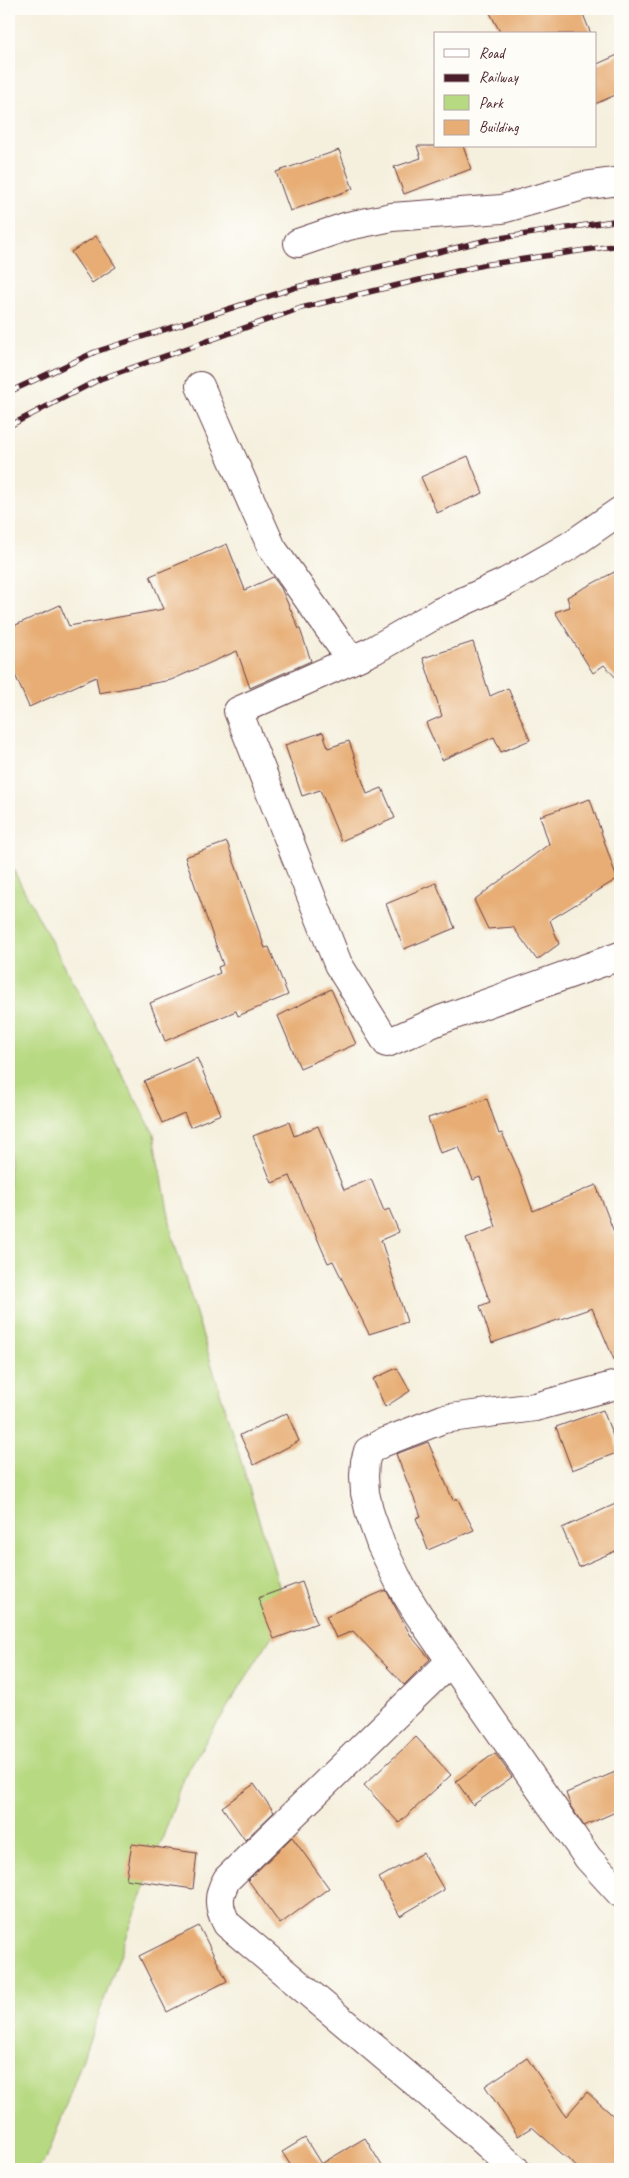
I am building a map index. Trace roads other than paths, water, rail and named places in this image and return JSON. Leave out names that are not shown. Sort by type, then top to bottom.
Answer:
[{"type":"street","points":[[298,243],[348,226],[392,217],[502,209],[583,186],[620,181]]},
{"type":"street","points":[[200,386],[272,548],[351,660]]},
{"type":"street","points":[[620,511],[571,545],[506,582],[440,612],[374,650],[238,712],[338,964],[387,1043],[440,1020],[620,956]]},
{"type":"street","points":[[620,1384],[534,1407],[443,1419],[382,1442],[368,1451],[364,1462],[365,1493],[380,1545],[401,1586],[436,1641],[588,1858],[620,1893]]},
{"type":"street","points":[[451,1661],[227,1879],[221,1889],[219,1900],[221,1913],[227,1924],[466,2124],[515,2169]]},
{"type":"railway","points":[[9,392],[95,352],[297,287],[487,240],[620,220]]},
{"type":"railway","points":[[9,426],[100,379],[301,308],[483,265],[620,245]]}]
